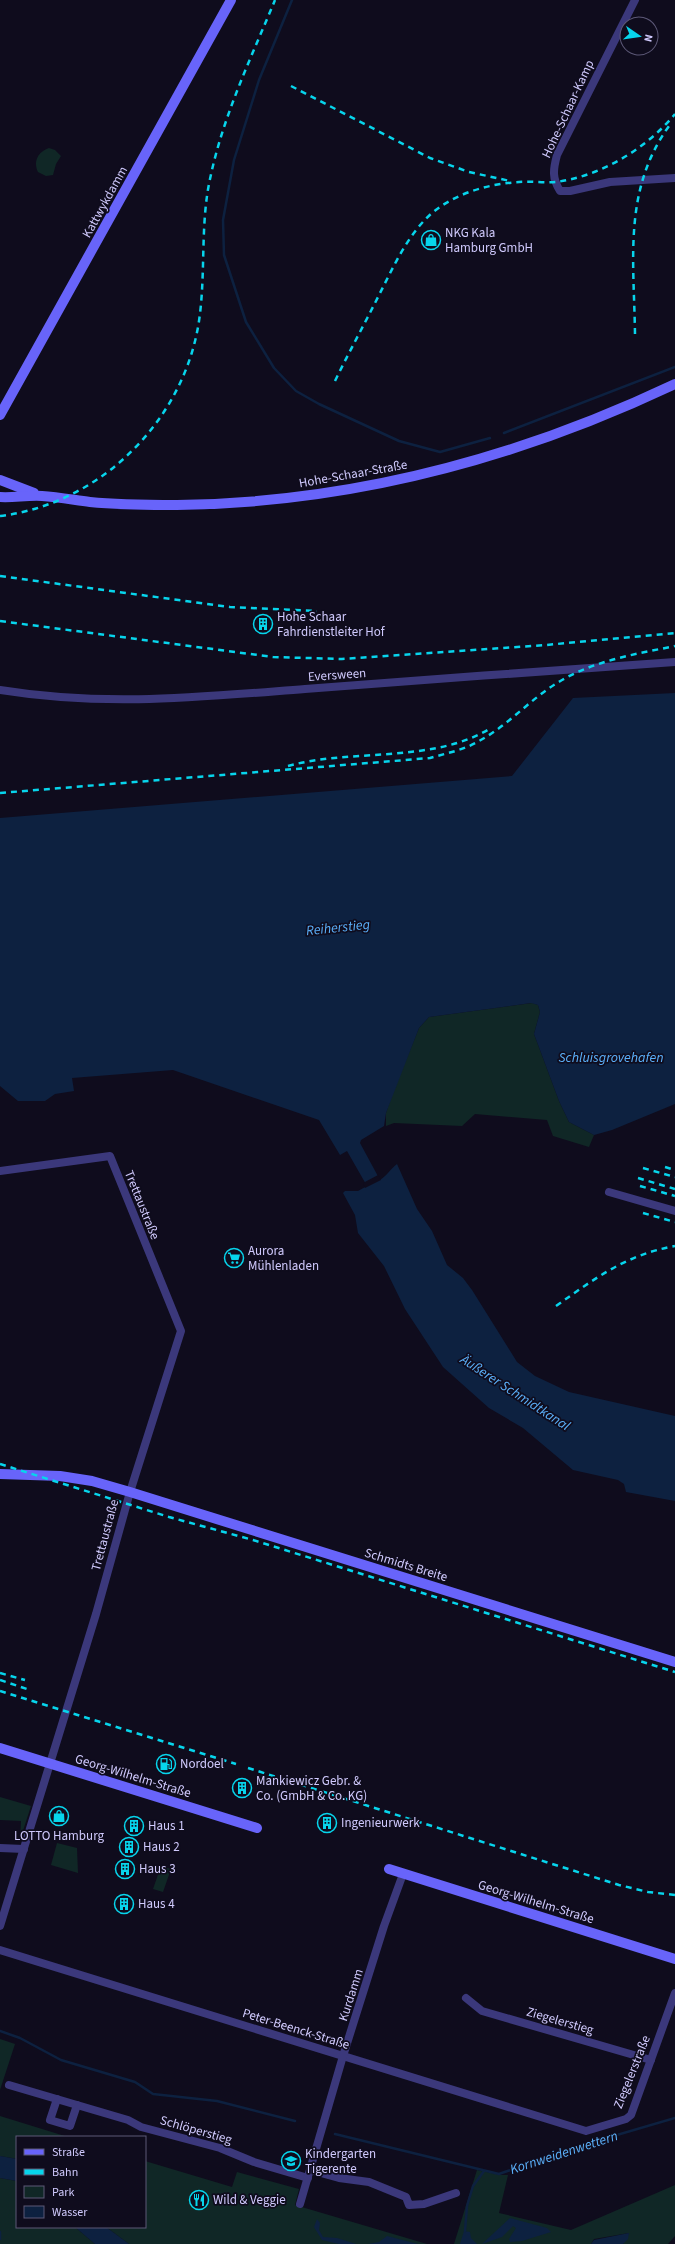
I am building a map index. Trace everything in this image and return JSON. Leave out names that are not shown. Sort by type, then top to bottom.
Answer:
[{"type":"main road","name":"Kattwykdamm","points":[[0,415],[231,0]]},
{"type":"main road","name":"Hohe-Schaar-Straße","points":[[0,497],[19,495],[43,496],[97,502],[175,505],[247,502],[347,490],[437,471],[502,453],[542,439],[675,384]]},
{"type":"main road","points":[[0,480],[43,496]]},
{"type":"main road","name":"Hohe-Schaar-Straße","points":[[0,489],[19,495]]},
{"type":"main road","name":"Schmidts Breite","points":[[0,1474],[60,1476],[92,1481],[675,1662]]},
{"type":"main road","name":"Georg-Wilhelm-Straße","points":[[0,1748],[257,1828]]},
{"type":"main road","name":"Georg-Wilhelm-Straße","points":[[389,1870],[675,1959]]},
{"type":"street","name":"Hohe-Schaar-Kamp","points":[[635,0],[557,155],[553,172],[555,182],[560,191],[570,191],[610,182],[675,178]]},
{"type":"street","name":"Eversween","points":[[0,690],[51,697],[98,700],[198,699],[675,662]]},
{"type":"street","name":"Trettaustraße","points":[[0,1171],[110,1156],[181,1331],[130,1492],[96,1614],[0,1926]]},
{"type":"street","points":[[610,1192],[675,1211]]},
{"type":"street","points":[[0,1848],[24,1849]]},
{"type":"street","name":"Kurdamm","points":[[300,2204],[344,2056],[403,1874]]},
{"type":"street","name":"Peter-Beenck-Straße","points":[[0,1950],[586,2131]]},
{"type":"street","name":"Ziegelerstraße","points":[[586,2131],[626,2119],[631,2115],[675,1993]]},
{"type":"street","name":"Ziegelerstieg","points":[[466,1998],[482,2011],[651,2060]]},
{"type":"street","name":"Schlöperstieg","points":[[9,2084],[178,2138],[220,2148],[254,2162],[309,2174]]},
{"type":"street","points":[[57,2099],[50,2120],[70,2126],[77,2105]]},
{"type":"street","points":[[309,2174],[369,2182],[406,2197],[409,2205],[424,2204],[456,2194]]},
{"type":"green space","points":[[49,148],[55,150],[61,156],[56,164],[53,175],[46,176],[38,172],[36,161],[39,154]]},
{"type":"green space","points":[[532,1003],[538,1005],[540,1012],[534,1034],[559,1101],[569,1122],[594,1135],[589,1147],[553,1136],[547,1120],[475,1114],[462,1126],[394,1123],[386,1126],[386,1113],[393,1092],[419,1028],[429,1017]]},
{"type":"green space","points":[[0,1797],[31,1806],[20,1840],[21,1821],[0,1820]]},
{"type":"green space","points":[[57,1843],[77,1848],[78,1873],[51,1865]]},
{"type":"green space","points":[[161,1866],[171,1869],[163,1892],[153,1889]]},
{"type":"green space","points":[[0,2039],[15,2044],[0,2090]]},
{"type":"green space","points":[[0,2116],[65,2136],[16,2136],[16,2159],[0,2156]]},
{"type":"green space","points":[[146,2161],[232,2187],[237,2172],[299,2189],[295,2205],[427,2244],[129,2244],[107,2228],[146,2228]]},
{"type":"green space","points":[[477,2170],[508,2175],[499,2213],[571,2230],[675,2185],[675,2236],[668,2244],[623,2244],[629,2233],[594,2239],[591,2244],[454,2244]]},
{"type":"green space","points":[[0,2178],[16,2181],[16,2228],[76,2228],[95,2244],[0,2244]]},
{"type":"water","points":[[675,693],[675,1104],[612,1130],[594,1135],[569,1122],[559,1101],[534,1034],[540,1012],[538,1005],[531,1003],[429,1017],[419,1028],[386,1113],[384,1126],[361,1140],[360,1143],[380,1180],[397,1164],[417,1209],[432,1231],[447,1265],[463,1278],[472,1290],[517,1362],[535,1376],[569,1392],[675,1416],[675,1501],[626,1492],[624,1484],[618,1480],[573,1470],[523,1428],[489,1408],[443,1367],[405,1309],[384,1266],[358,1233],[355,1215],[343,1193],[345,1191],[358,1191],[367,1186],[347,1151],[340,1155],[319,1120],[173,1070],[72,1078],[74,1091],[55,1094],[45,1101],[18,1101],[0,1086],[0,818],[512,776],[573,698]]},
{"type":"water","points":[[0,2156],[16,2159],[16,2181],[0,2178]]},
{"type":"water","points":[[510,2218],[547,2228],[551,2232],[522,2241],[510,2242],[509,2239],[516,2228],[513,2226],[502,2237],[482,2244]]},
{"type":"water","points":[[317,2219],[320,2223],[319,2230],[323,2237],[337,2238],[356,2244],[339,2244],[322,2240],[314,2227]]},
{"type":"water","points":[[76,2228],[107,2228],[129,2244],[95,2244]]},
{"type":"water","points":[[464,2231],[470,2232],[471,2238],[477,2244],[460,2244]]},
{"type":"water","points":[[629,2233],[628,2239],[623,2244],[591,2244],[594,2240]]},
{"type":"water","points":[[387,2236],[418,2244],[368,2244],[379,2242]]},
{"type":"pier","points":[[378,1175],[381,1180],[365,1188],[363,1183]]},
{"type":"waterway","points":[[292,0],[259,80],[234,160],[223,220],[224,255],[246,322],[274,368],[296,391],[319,404],[399,441],[440,452],[490,438]]},
{"type":"waterway","points":[[504,433],[675,367]]},
{"type":"waterway","name":"Kornweidenwettern","points":[[0,2031],[20,2038],[61,2060],[135,2082],[153,2094],[217,2101],[295,2121]]},
{"type":"waterway","name":"Kornweidenwettern","points":[[335,2134],[499,2174],[576,2147],[675,2118]]},
{"type":"waterway","points":[[465,2231],[467,2206],[473,2186],[484,2171]]},
{"type":"waterway","points":[[0,2232],[0,2239]]},
{"type":"railway","points":[[0,516],[37,508],[71,495],[103,475],[131,452],[156,423],[176,392],[190,358],[199,321],[205,214],[210,179],[222,133],[230,110],[275,0]]},
{"type":"railway","points":[[291,86],[430,158],[469,172],[510,181]]},
{"type":"railway","points":[[335,381],[401,252],[415,231],[432,213],[451,200],[484,187],[519,182],[556,182],[590,174],[622,159],[650,139],[675,114]]},
{"type":"railway","points":[[635,334],[633,253],[634,226],[638,200],[644,175],[654,150],[669,126]]},
{"type":"railway","points":[[0,576],[230,607],[317,611]]},
{"type":"railway","points":[[0,621],[273,657],[342,659],[546,645],[675,633]]},
{"type":"railway","points":[[0,793],[430,758],[461,749],[479,741],[500,727],[541,694],[575,673],[617,658],[675,646]]},
{"type":"railway","points":[[288,766],[313,761],[392,754],[444,747],[468,739],[491,728]]},
{"type":"railway","points":[[665,1167],[675,1170]]},
{"type":"railway","points":[[643,1168],[675,1177]]},
{"type":"railway","points":[[638,1178],[675,1189]]},
{"type":"railway","points":[[640,1186],[675,1196]]},
{"type":"railway","points":[[643,1213],[675,1222]]},
{"type":"railway","points":[[556,1306],[584,1286],[612,1269],[641,1255],[675,1246]]},
{"type":"railway","points":[[0,1464],[169,1517],[253,1540],[675,1672]]},
{"type":"railway","points":[[0,1673],[25,1680]]},
{"type":"railway","points":[[0,1680],[27,1689]]},
{"type":"railway","points":[[0,1691],[236,1764]]},
{"type":"railway","points":[[248,1768],[619,1885],[648,1892],[675,1895]]},
{"type":"place","name":"NKG Kala Hamburg GmbH","points":[[431,240]]},
{"type":"place","name":"Hohe Schaar Fahrdienstleiter Hof","points":[[263,624]]},
{"type":"place","name":"Aurora Mühlenladen","points":[[234,1258]]},
{"type":"place","name":"Nordoel","points":[[166,1764]]},
{"type":"place","name":"Mankiewicz Gebr. & Co. (GmbH & Co. KG)","points":[[242,1788]]},
{"type":"place","name":"LOTTO Hamburg","points":[[59,1816]]},
{"type":"place","name":"Ingenieurwerk","points":[[327,1823]]},
{"type":"place","name":"Haus 1","points":[[134,1826]]},
{"type":"place","name":"Haus 2","points":[[129,1847]]},
{"type":"place","name":"Haus 3","points":[[125,1869]]},
{"type":"place","name":"Haus 4","points":[[124,1904]]},
{"type":"place","name":"Kindergarten Tigerente","points":[[291,2161]]},
{"type":"place","name":"Wild & Veggie","points":[[199,2200]]},
{"type":"water label","name":"Reiherstieg","points":[[338,928]]},
{"type":"water label","name":"Schluisgrovehafen","points":[[611,1058]]},
{"type":"water label","name":"Äußerer Schmidtkanal","points":[[515,1393]]}]
